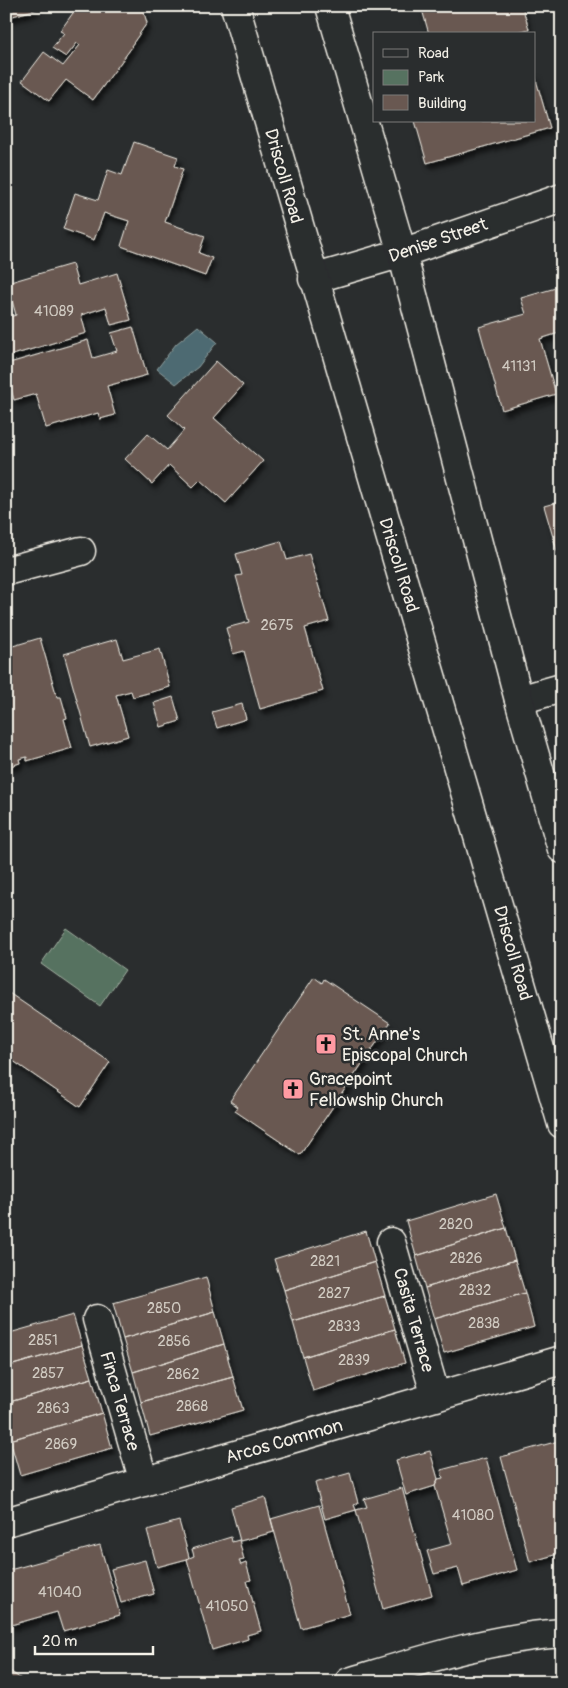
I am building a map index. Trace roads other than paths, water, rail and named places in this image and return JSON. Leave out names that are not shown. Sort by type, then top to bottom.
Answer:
[{"type":"street","name":"Driscoll Road","points":[[235,6],[313,279],[439,698],[562,1124]]},
{"type":"street","points":[[330,6],[402,253],[519,700],[562,849]]},
{"type":"street","name":"Denise Street","points":[[313,279],[402,253],[562,198]]},
{"type":"street","points":[[6,571],[81,551]]},
{"type":"street","points":[[519,700],[562,688]]},
{"type":"street","name":"Casita Terrace","points":[[391,1242],[436,1397]]},
{"type":"street","name":"Finca Terrace","points":[[97,1320],[144,1482]]},
{"type":"street","name":"Arcos Common","points":[[6,1522],[562,1360]]},
{"type":"street","points":[[349,1682],[454,1651],[505,1641],[562,1634]]},
{"type":"water","points":[[198,326],[217,342],[198,367],[176,384],[157,369],[176,344]]},
{"type":"place","name":"St. Anne's Episcopal Church","points":[[326,1044]]},
{"type":"place","name":"Gracepoint Fellowship Church","points":[[293,1089]]}]
